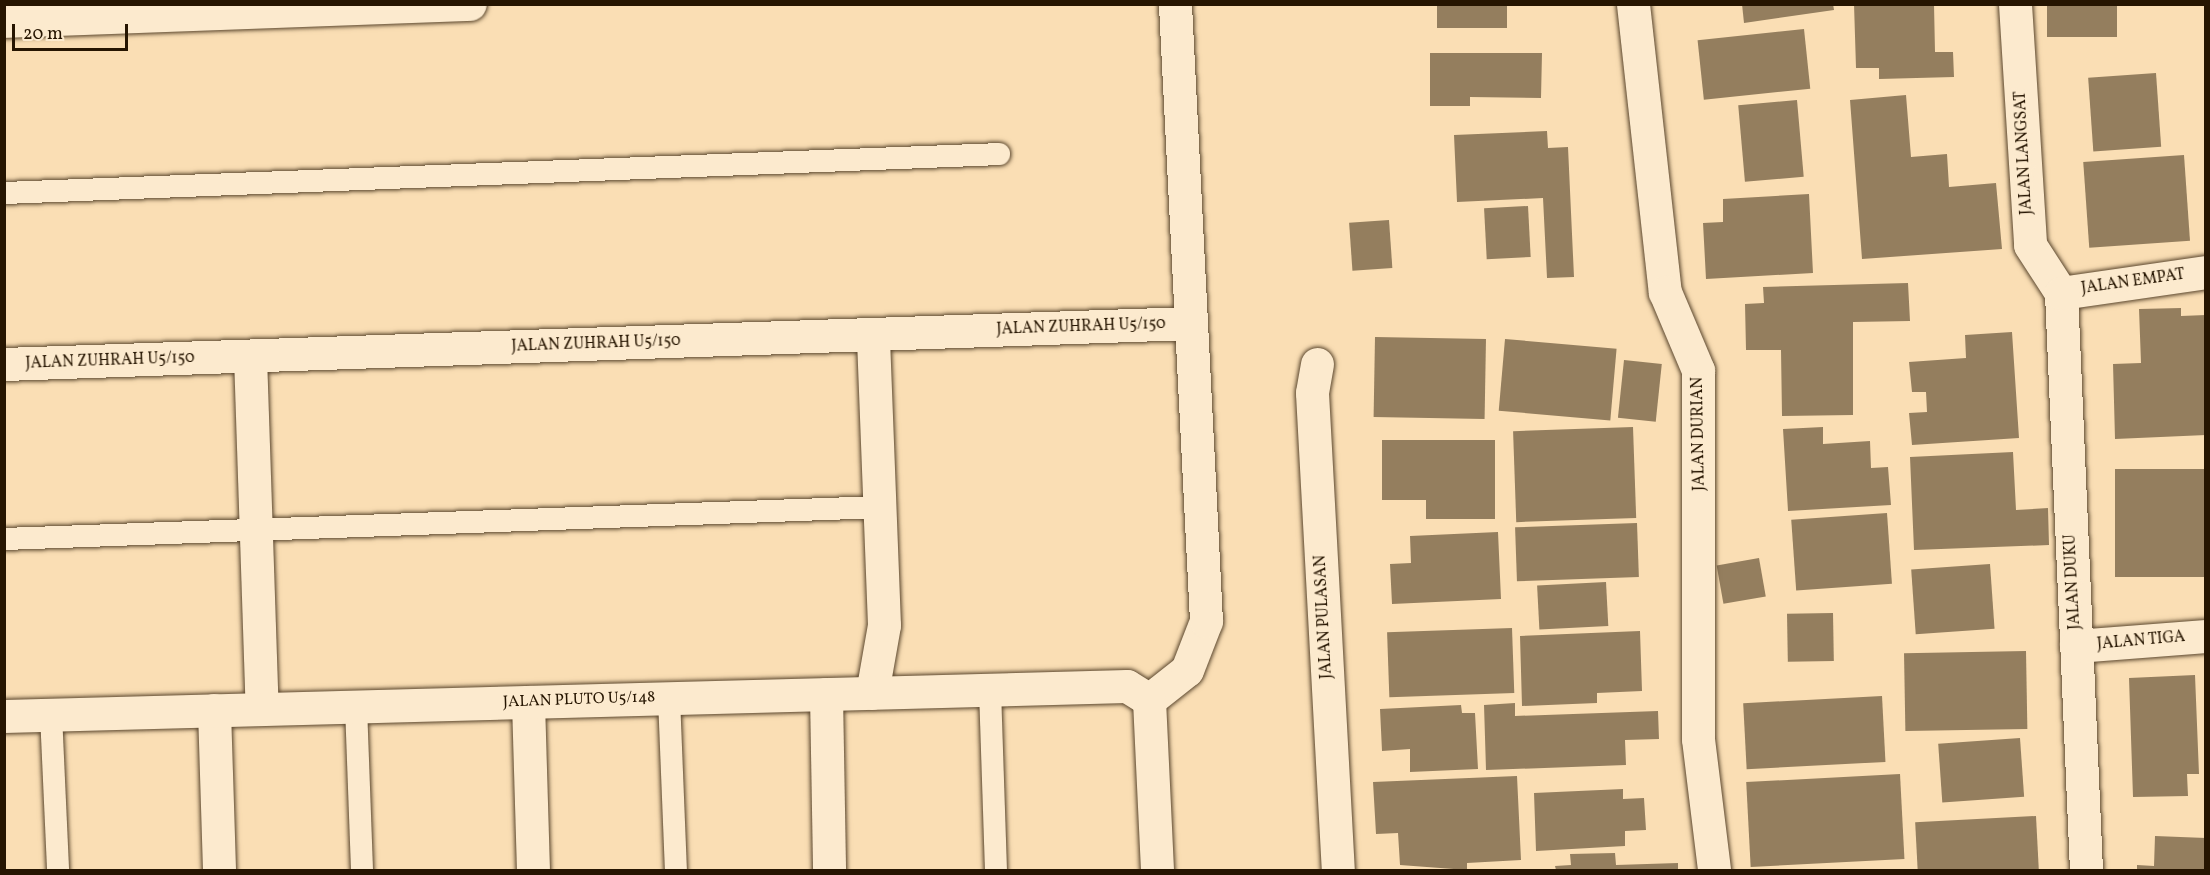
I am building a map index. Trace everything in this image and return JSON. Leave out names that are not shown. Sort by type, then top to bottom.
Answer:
[{"type":"street","points":[[4,21],[470,4]]},
{"type":"street","points":[[1156,870],[1149,700],[1186,670],[1206,621],[1187,323],[1175,4]]},
{"type":"street","name":"JALAN DURIAN","points":[[1633,4],[1665,292],[1698,370],[1698,739],[1713,870]]},
{"type":"street","name":"JALAN LANGSAT","points":[[2015,4],[2030,245],[2061,293]]},
{"type":"street","name":"JALAN EMPAT","points":[[2061,293],[2205,272]]},
{"type":"street","name":"JALAN DUKU","points":[[2061,293],[2086,870]]},
{"type":"street","name":"JALAN ZUHRAH U5/150","points":[[4,364],[1187,323]]},
{"type":"street","points":[[872,693],[884,625],[873,334]]},
{"type":"street","points":[[250,356],[254,529],[262,709]]},
{"type":"street","name":"JALAN PULASAN","points":[[1317,364],[1312,393],[1338,870]]},
{"type":"street","name":"JALAN TIGA","points":[[2076,646],[2205,636]]},
{"type":"street","name":"JALAN PLUTO U5/148","points":[[4,716],[1127,686],[1149,700]]},
{"type":"street","points":[[826,694],[829,870]]},
{"type":"street","points":[[528,702],[533,870]]},
{"type":"street","points":[[214,710],[219,870]]},
{"type":"lane","points":[[4,193],[999,154]]},
{"type":"lane","points":[[4,539],[880,507]]},
{"type":"lane","points":[[990,690],[996,870]]},
{"type":"lane","points":[[669,698],[676,870]]},
{"type":"lane","points":[[356,706],[362,870]]},
{"type":"lane","points":[[51,714],[58,870]]},
{"type":"building","points":[[1437,4],[1507,4],[1507,28],[1437,28]]},
{"type":"building","points":[[1742,4],[1833,4],[1834,10],[1744,23]]},
{"type":"building","points":[[1854,4],[1934,4],[1935,52],[1953,52],[1954,77],[1879,79],[1879,68],[1856,68]]},
{"type":"building","points":[[2047,4],[2117,4],[2117,37],[2047,37]]},
{"type":"building","points":[[1804,29],[1810,89],[1704,100],[1698,40]]},
{"type":"building","points":[[1430,53],[1542,53],[1541,98],[1470,97],[1470,106],[1430,106]]},
{"type":"building","points":[[2156,73],[2161,147],[2093,152],[2088,78]]},
{"type":"building","points":[[1906,95],[1911,157],[1947,154],[1949,187],[1996,183],[2002,249],[1862,259],[1850,100]]},
{"type":"building","points":[[1797,100],[1804,177],[1745,182],[1738,105]]},
{"type":"building","points":[[1547,131],[1548,148],[1568,147],[1574,277],[1547,278],[1543,198],[1457,202],[1454,135]]},
{"type":"building","points":[[2184,155],[2190,241],[2089,248],[2083,162]]},
{"type":"building","points":[[1809,194],[1813,273],[1706,279],[1703,223],[1723,222],[1723,199]]},
{"type":"building","points":[[1528,206],[1531,257],[1487,259],[1484,208]]},
{"type":"building","points":[[1389,220],[1392,268],[1352,271],[1349,223]]},
{"type":"building","points":[[1908,283],[1910,321],[1853,322],[1853,415],[1782,416],[1781,350],[1746,350],[1745,304],[1764,303],[1763,287]]},
{"type":"building","points":[[2181,308],[2181,316],[2206,315],[2206,435],[2115,439],[2113,364],[2141,363],[2139,309]]},
{"type":"building","points":[[2012,332],[2019,438],[1912,445],[1909,413],[1927,412],[1926,392],[1912,392],[1909,362],[1966,358],[1965,335]]},
{"type":"building","points":[[1375,337],[1486,339],[1485,419],[1374,417]]},
{"type":"building","points":[[1505,339],[1617,349],[1610,420],[1499,411]]},
{"type":"building","points":[[1624,360],[1662,364],[1656,422],[1618,418]]},
{"type":"building","points":[[1633,427],[1636,518],[1516,522],[1513,431]]},
{"type":"building","points":[[1823,427],[1823,444],[1870,441],[1871,468],[1888,467],[1891,505],[1788,511],[1783,429]]},
{"type":"building","points":[[1382,440],[1495,440],[1495,519],[1426,519],[1426,500],[1382,500]]},
{"type":"building","points":[[2013,452],[2016,510],[2048,508],[2049,545],[1914,550],[1910,457]]},
{"type":"building","points":[[2115,469],[2206,469],[2206,577],[2115,577]]},
{"type":"building","points":[[1887,513],[1892,584],[1796,591],[1791,520]]},
{"type":"building","points":[[1637,523],[1639,577],[1517,581],[1515,527]]},
{"type":"building","points":[[1498,532],[1501,599],[1392,604],[1390,564],[1411,563],[1410,536]]},
{"type":"building","points":[[1759,558],[1766,596],[1723,604],[1717,565]]},
{"type":"building","points":[[1990,564],[1995,629],[1916,634],[1911,570]]},
{"type":"building","points":[[1606,582],[1608,626],[1539,630],[1537,586]]},
{"type":"building","points":[[1833,613],[1834,661],[1788,662],[1787,614]]},
{"type":"building","points":[[1512,628],[1514,693],[1389,697],[1387,632]]},
{"type":"building","points":[[1640,631],[1642,691],[1597,693],[1597,703],[1522,706],[1520,636]]},
{"type":"building","points":[[2026,651],[2027,729],[1905,731],[1904,653]]},
{"type":"building","points":[[2195,675],[2199,774],[2187,774],[2188,796],[2133,797],[2129,678]]},
{"type":"building","points":[[1882,696],[1885,762],[1747,769],[1743,703]]},
{"type":"building","points":[[1515,703],[1515,716],[1658,711],[1659,739],[1625,740],[1626,765],[1486,770],[1484,705]]},
{"type":"building","points":[[1461,705],[1462,713],[1475,713],[1478,769],[1410,772],[1410,749],[1382,751],[1380,709]]},
{"type":"building","points":[[2020,738],[2024,797],[1942,803],[1938,744]]},
{"type":"building","points":[[1900,774],[1904,859],[1751,867],[1746,782]]},
{"type":"building","points":[[1517,776],[1521,860],[1467,863],[1467,870],[1400,865],[1398,833],[1376,834],[1373,782]]},
{"type":"building","points":[[1623,789],[1623,799],[1644,798],[1646,830],[1625,831],[1625,846],[1536,851],[1534,793]]},
{"type":"building","points":[[2036,816],[2039,870],[1918,870],[1915,822]]},
{"type":"building","points":[[2155,836],[2206,838],[2206,870],[2137,870],[2137,865],[2154,866]]},
{"type":"building","points":[[1615,853],[1616,865],[1678,863],[1678,870],[1556,870],[1555,866],[1571,865],[1570,854]]}]
